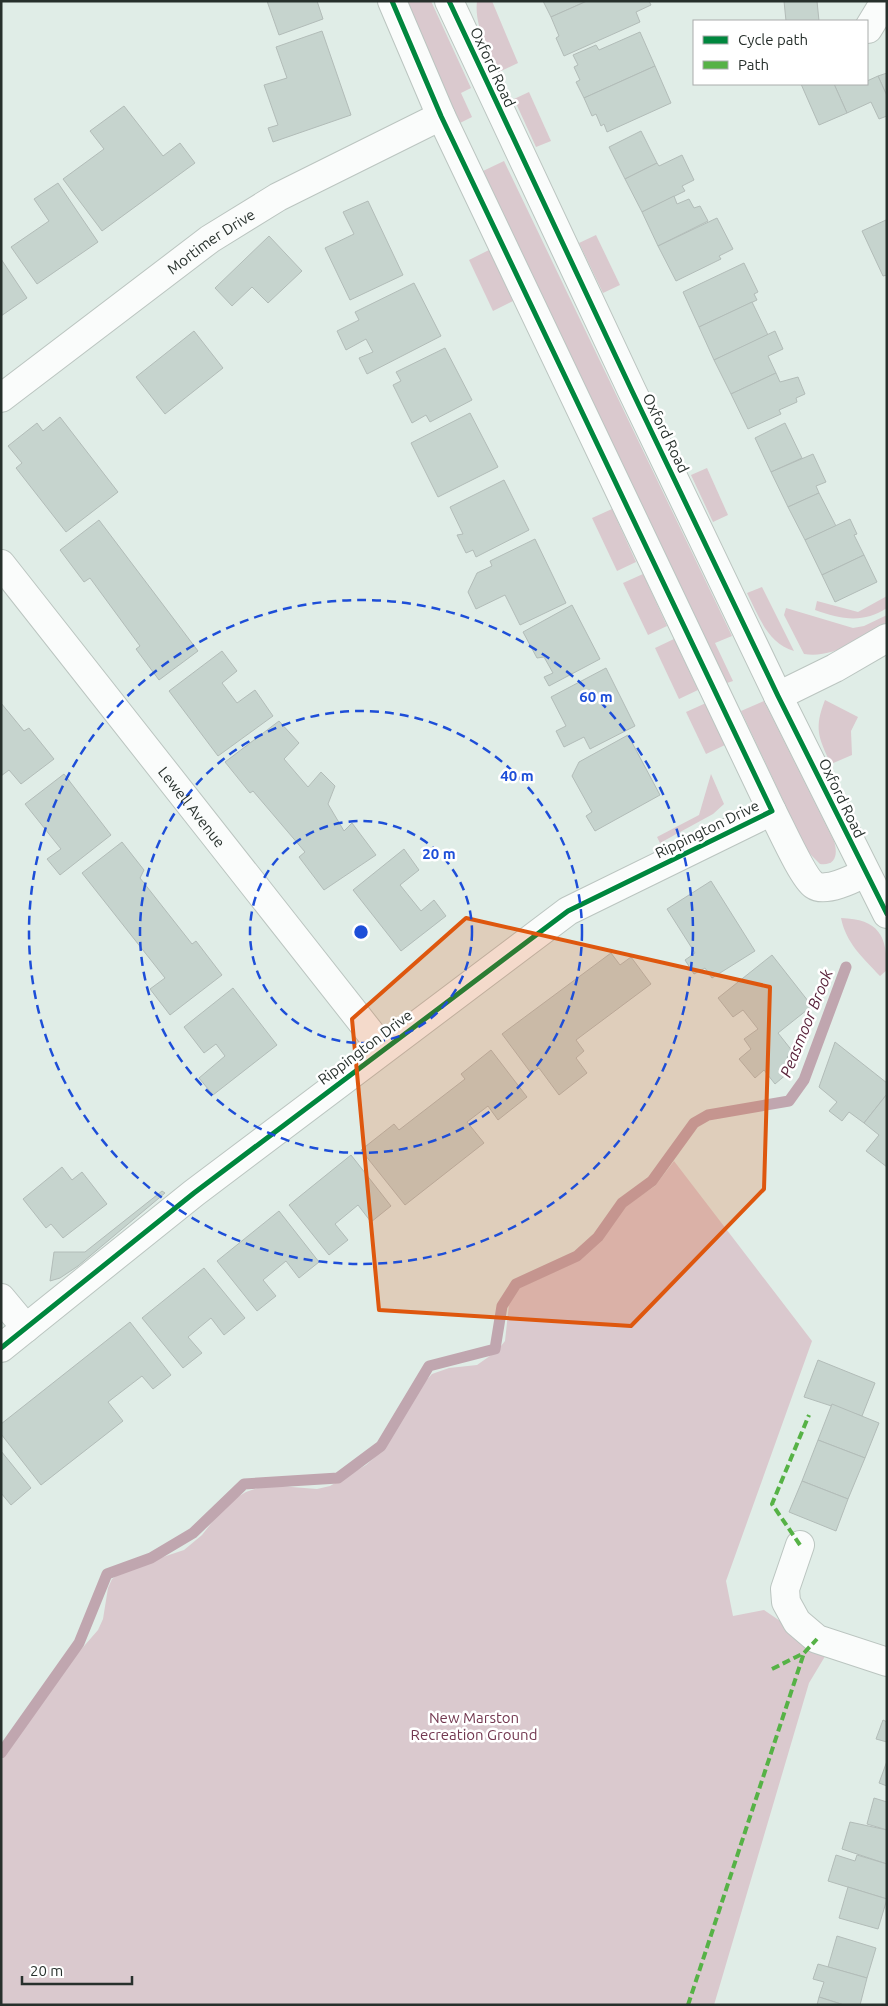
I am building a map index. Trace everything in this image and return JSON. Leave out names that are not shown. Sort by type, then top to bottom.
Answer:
[{"type":"street","points":[[392,1],[441,116],[772,811],[805,874],[814,886],[823,888],[836,885],[865,873]]},
{"type":"street","name":"Oxford Road","points":[[449,1],[778,696],[887,914]]},
{"type":"street","points":[[868,29],[885,1]]},
{"type":"street","name":"Mortimer Drive","points":[[1,398],[210,238],[278,197],[441,116]]},
{"type":"street","name":"Lewell Avenue","points":[[1,564],[383,1048]]},
{"type":"street","points":[[778,696],[835,668],[887,638]]},
{"type":"street","name":"Rippington Drive","points":[[1,1348],[194,1193],[383,1048],[568,911],[772,811]]},
{"type":"street","points":[[1,1298],[26,1328]]},
{"type":"street","points":[[800,1545],[785,1589],[786,1602],[797,1622],[817,1639],[887,1662]]},
{"type":"highlighted area","points":[[466,918],[770,987],[764,1189],[631,1326],[379,1310],[352,1019]]},
{"type":"green space","points":[[406,1],[431,1],[471,88],[461,93],[472,117],[460,123]]},
{"type":"green space","points":[[477,1],[492,1],[518,63],[499,72],[480,29]]},
{"type":"green space","points":[[529,92],[551,141],[536,147],[514,99]]},
{"type":"green space","points":[[504,161],[732,636],[715,643],[733,681],[727,683],[483,171]]},
{"type":"green space","points":[[596,235],[620,285],[603,293],[579,243]]},
{"type":"green space","points":[[489,250],[513,301],[493,311],[469,260]]},
{"type":"green space","points":[[707,468],[728,515],[713,522],[691,475]]},
{"type":"green space","points":[[612,509],[636,562],[617,571],[592,518]]},
{"type":"green space","points":[[643,574],[667,626],[648,635],[623,583]]},
{"type":"green space","points":[[762,587],[794,651],[777,642],[770,635],[747,593]]},
{"type":"green space","points":[[887,596],[887,608],[878,613],[860,618],[842,618],[815,610],[817,601],[858,612]]},
{"type":"green space","points":[[786,608],[853,628],[864,626],[887,615],[887,622],[848,646],[815,655],[804,654],[784,615]]},
{"type":"green space","points":[[674,639],[698,690],[679,699],[655,648]]},
{"type":"green space","points":[[825,700],[858,717],[851,731],[852,755],[831,764],[820,739],[819,732],[819,718]]},
{"type":"green space","points":[[764,701],[834,841],[836,855],[833,861],[829,863],[820,864],[807,851],[741,711]]},
{"type":"green space","points":[[706,703],[725,745],[706,754],[686,712]]},
{"type":"green space","points":[[711,774],[724,804],[713,814],[660,843],[657,837],[699,815]]},
{"type":"green space","points":[[841,918],[864,922],[878,932],[887,958],[887,970],[880,976],[851,943]]},
{"type":"green space","name":"New Marston Recreation Ground","points":[[674,1161],[812,1341],[726,1581],[733,1616],[764,1610],[827,1653],[809,1683],[714,2005],[1,2005],[1,1761],[71,1661],[98,1630],[103,1619],[108,1588],[112,1579],[124,1570],[184,1550],[202,1535],[227,1503],[246,1492],[266,1485],[317,1489],[330,1486],[366,1465],[383,1450],[421,1386],[432,1374],[449,1368],[477,1365],[497,1351],[505,1341],[509,1304],[515,1290],[569,1265],[592,1248],[601,1240],[621,1209],[655,1186]]},
{"type":"building","points":[[267,1],[317,1],[323,19],[279,35]]},
{"type":"building","points":[[543,1],[587,1],[551,17]]},
{"type":"building","points":[[587,1],[649,1],[651,5],[636,12],[640,22],[564,56],[556,38],[559,36],[551,17]]},
{"type":"building","points":[[784,1],[817,1],[819,20],[786,20]]},
{"type":"building","points":[[322,31],[351,115],[273,142],[268,128],[278,125],[264,85],[287,78],[276,47]]},
{"type":"building","points":[[640,32],[655,66],[584,98],[576,82],[580,80],[574,67],[578,65],[573,55],[596,45],[599,50]]},
{"type":"building","points":[[655,66],[671,103],[607,132],[604,124],[601,126],[596,114],[592,116],[584,98]]},
{"type":"building","points":[[887,73],[887,96],[878,76]]},
{"type":"building","points":[[878,76],[887,96],[887,116],[879,119],[871,102],[847,113],[834,85],[868,85],[868,81]]},
{"type":"building","points":[[801,85],[834,85],[847,113],[819,125]]},
{"type":"building","points":[[124,106],[163,156],[180,143],[195,163],[102,231],[63,179],[104,149],[90,131]]},
{"type":"building","points":[[641,131],[657,163],[625,179],[609,147]]},
{"type":"building","points":[[682,155],[694,180],[682,186],[685,191],[642,212],[625,179],[657,163],[659,166]]},
{"type":"building","points":[[58,183],[98,242],[37,284],[11,247],[49,221],[34,199]]},
{"type":"building","points":[[674,196],[677,204],[689,199],[694,208],[700,206],[708,221],[658,246],[642,212]]},
{"type":"building","points":[[368,201],[403,275],[350,300],[325,248],[354,234],[343,212]]},
{"type":"building","points":[[717,218],[733,249],[719,256],[721,259],[676,281],[658,246]]},
{"type":"building","points":[[886,220],[887,275],[883,276],[862,231]]},
{"type":"building","points":[[269,236],[302,271],[268,303],[252,287],[232,306],[215,288]]},
{"type":"building","points":[[1,259],[27,298],[1,316]]},
{"type":"building","points":[[744,263],[758,292],[754,294],[757,300],[699,327],[683,292]]},
{"type":"building","points":[[414,283],[441,336],[367,374],[359,358],[373,352],[366,339],[346,350],[337,331],[359,320],[355,312]]},
{"type":"building","points":[[752,302],[768,335],[714,360],[699,327]]},
{"type":"building","points":[[194,331],[223,368],[165,414],[136,377]]},
{"type":"building","points":[[775,331],[783,349],[768,356],[776,373],[731,394],[714,360]]},
{"type":"building","points":[[445,348],[472,400],[430,422],[426,415],[412,423],[393,385],[401,381],[396,372]]},
{"type":"building","points":[[776,373],[780,382],[798,377],[805,394],[796,398],[797,402],[779,410],[781,414],[748,429],[731,394]]},
{"type":"building","points":[[470,413],[498,467],[438,497],[411,443]]},
{"type":"building","points":[[60,417],[118,492],[66,532],[16,468],[22,463],[8,446],[37,423],[43,431]]},
{"type":"building","points":[[785,423],[802,458],[771,472],[755,438]]},
{"type":"building","points":[[813,454],[826,482],[816,486],[819,493],[788,507],[771,472]]},
{"type":"building","points":[[504,480],[529,530],[476,557],[473,550],[466,553],[457,535],[463,534],[450,507]]},
{"type":"building","points":[[819,493],[836,526],[805,540],[788,507]]},
{"type":"building","points":[[850,519],[857,534],[854,535],[864,555],[822,575],[805,540]]},
{"type":"building","points":[[99,520],[198,651],[159,680],[136,649],[140,646],[90,578],[84,582],[60,550]]},
{"type":"building","points":[[535,539],[566,603],[520,625],[505,595],[476,609],[468,592],[477,573],[492,566],[490,561]]},
{"type":"building","points":[[864,555],[877,582],[835,602],[822,575]]},
{"type":"building","points":[[572,605],[600,659],[549,686],[544,677],[553,673],[544,657],[537,658],[523,632]]},
{"type":"building","points":[[222,651],[237,671],[222,683],[237,703],[255,690],[273,716],[218,756],[169,691]]},
{"type":"building","points":[[606,668],[635,726],[590,749],[584,737],[564,747],[556,731],[566,726],[551,697]]},
{"type":"building","points":[[1,703],[24,731],[29,728],[54,759],[21,784],[9,770],[1,776]]},
{"type":"building","points":[[279,721],[299,743],[284,759],[308,787],[321,772],[335,786],[328,804],[344,831],[352,823],[376,855],[324,890],[299,857],[305,852],[253,791],[250,793],[225,762]]},
{"type":"building","points":[[628,735],[660,795],[595,831],[586,816],[592,812],[572,776],[579,762]]},
{"type":"building","points":[[64,774],[111,835],[60,875],[47,859],[61,849],[25,804]]},
{"type":"building","points":[[122,842],[144,870],[140,878],[192,944],[196,941],[222,975],[170,1015],[150,989],[165,978],[82,873]]},
{"type":"building","points":[[404,849],[419,870],[400,885],[421,911],[434,900],[446,916],[401,951],[353,890]]},
{"type":"building","points":[[711,881],[755,951],[712,978],[705,968],[694,974],[685,960],[695,953],[667,909]]},
{"type":"building","points":[[611,953],[620,965],[631,957],[651,984],[576,1040],[584,1051],[576,1058],[587,1073],[559,1095],[539,1068],[531,1073],[502,1034]]},
{"type":"building","points":[[772,955],[812,1006],[778,1033],[793,1052],[787,1057],[795,1067],[775,1084],[764,1070],[755,1078],[739,1059],[751,1049],[744,1039],[758,1029],[743,1010],[733,1017],[718,998]]},
{"type":"building","points":[[233,988],[277,1045],[213,1095],[199,1078],[225,1056],[216,1044],[204,1053],[184,1027]]},
{"type":"building","points":[[835,1042],[887,1083],[887,1094],[864,1123],[849,1112],[842,1121],[829,1111],[837,1102],[819,1087]]},
{"type":"building","points":[[491,1050],[527,1097],[498,1120],[488,1106],[467,1122],[484,1143],[405,1205],[361,1150],[394,1124],[399,1130],[465,1079],[461,1074]]},
{"type":"building","points":[[887,1094],[887,1167],[866,1151],[879,1135],[864,1123]]},
{"type":"building","points":[[351,1155],[391,1206],[371,1222],[358,1205],[335,1224],[348,1240],[329,1255],[289,1205]]},
{"type":"building","points":[[62,1167],[72,1180],[82,1172],[107,1204],[63,1238],[51,1224],[46,1228],[23,1199]]},
{"type":"building","points":[[162,1191],[165,1193],[78,1266],[60,1278],[50,1281],[54,1252],[85,1252]]},
{"type":"building","points":[[279,1211],[319,1262],[299,1278],[286,1261],[263,1280],[276,1296],[257,1311],[217,1261]]},
{"type":"building","points":[[204,1268],[245,1318],[224,1335],[211,1318],[188,1337],[202,1353],[183,1368],[142,1318]]},
{"type":"building","points":[[130,1322],[171,1375],[153,1389],[142,1376],[108,1402],[123,1421],[41,1485],[1,1434],[1,1424]]},
{"type":"building","points":[[818,1360],[875,1383],[862,1416],[804,1397]]},
{"type":"building","points":[[832,1404],[879,1423],[865,1458],[818,1440]]},
{"type":"building","points":[[818,1440],[865,1458],[848,1499],[802,1481]]},
{"type":"building","points":[[1,1451],[31,1488],[11,1505],[1,1493]]},
{"type":"building","points":[[802,1481],[848,1499],[836,1531],[789,1512]]},
{"type":"building","points":[[883,1720],[887,1722],[887,1742],[876,1739]]},
{"type":"building","points":[[887,1761],[887,1786],[879,1783]]},
{"type":"building","points":[[874,1798],[887,1802],[887,1830],[867,1824]]},
{"type":"building","points":[[850,1822],[887,1830],[887,1864],[842,1849]]},
{"type":"building","points":[[836,1855],[855,1861],[857,1855],[887,1864],[887,1899],[828,1881]]},
{"type":"building","points":[[848,1887],[887,1899],[878,1929],[839,1918]]},
{"type":"building","points":[[837,1936],[876,1948],[867,1978],[828,1967]]},
{"type":"building","points":[[818,1964],[867,1978],[860,2005],[844,2005],[819,1997],[824,1982],[813,1979]]},
{"type":"building","points":[[819,1997],[844,2005],[817,2005]]},
{"type":"waterway","name":"Peasmoor Brook","points":[[1,1753],[79,1643],[107,1574],[151,1558],[193,1533],[244,1484],[338,1478],[381,1446],[429,1366],[495,1349],[502,1306],[516,1284],[577,1256],[598,1237],[622,1203],[652,1181],[694,1123],[708,1115],[789,1101],[804,1080],[846,967]]},
{"type":"marked path","points":[[800,1545],[772,1504],[809,1415]]},
{"type":"marked path","points":[[772,1669],[804,1653],[817,1639]]},
{"type":"marked path","points":[[688,2005],[804,1653]]},
{"type":"cycle path","points":[[1,1348],[194,1193],[568,911],[772,811],[441,116],[392,1]]},
{"type":"cycle path","points":[[449,1],[778,696],[887,914]]}]
